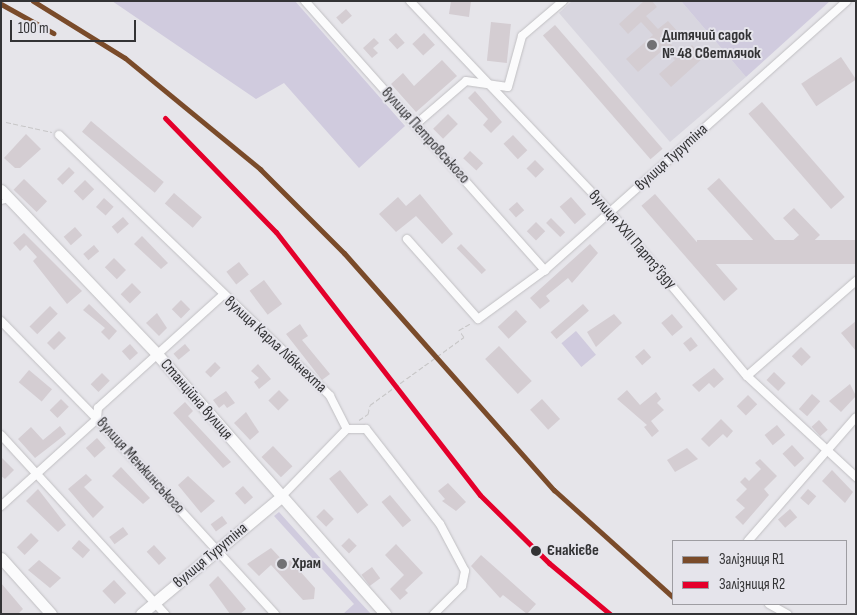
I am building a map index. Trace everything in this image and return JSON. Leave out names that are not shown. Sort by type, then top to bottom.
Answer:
[{"type":"street","name":"вулиця Петровського","points":[[305,1],[546,270]]},
{"type":"street","name":"вулиця XXII Партз'їзду","points":[[410,1],[611,213],[747,376],[856,477]]},
{"type":"street","points":[[415,125],[466,82],[508,87],[522,36],[563,1]]},
{"type":"street","name":"вулиця Турутіна","points":[[407,239],[478,319],[546,270],[847,1]]},
{"type":"street","name":"вулиця Карла Лібкнехта","points":[[59,136],[222,296],[330,396],[347,429]]},
{"type":"street","name":"Станційна вулиця","points":[[1,190],[6,201],[156,353],[385,614]]},
{"type":"street","points":[[747,376],[856,281]]},
{"type":"street","points":[[1,506],[97,419],[98,408],[156,353],[222,296]]},
{"type":"street","name":"вулиця Менжинського","points":[[1,321],[97,419],[275,614]]},
{"type":"street","points":[[749,540],[856,418]]},
{"type":"street","points":[[281,497],[347,429],[366,429],[458,552],[465,571],[462,586],[434,614]]},
{"type":"street","points":[[1,435],[165,614]]},
{"type":"street","name":"вулиця Турутіна","points":[[141,614],[281,497]]},
{"type":"street","points":[[1,558],[51,614]]},
{"type":"street","points":[[771,605],[787,614]]},
{"type":"path","points":[[6,122],[44,128],[59,136]]},
{"type":"path","points":[[347,429],[368,414],[370,405],[464,337],[459,330],[466,325]]},
{"type":"shaded area","points":[[112,1],[295,1],[405,126],[359,168],[284,83],[256,99]]},
{"type":"shaded area","name":"Дитячий садок № 48 Светлячок","points":[[572,1],[681,1],[746,77],[670,142],[559,13]]},
{"type":"shaded area","points":[[681,1],[830,1],[746,77]]},
{"type":"shaded area","points":[[576,331],[596,355],[581,367],[561,343]]},
{"type":"shaded area","points":[[279,512],[371,614],[343,614],[354,604],[274,516]]},
{"type":"building","points":[[451,1],[471,1],[469,17],[449,14]]},
{"type":"building","points":[[644,1],[652,1],[657,7],[646,16],[658,29],[668,21],[680,34],[670,43],[681,55],[692,45],[703,58],[671,87],[659,74],[675,60],[665,48],[638,72],[626,59],[653,35],[641,22],[628,34],[619,24]]},
{"type":"building","points":[[346,9],[352,16],[342,24],[336,18]]},
{"type":"building","points":[[491,22],[511,24],[507,63],[487,61]]},
{"type":"building","points":[[555,25],[663,149],[651,159],[543,35]]},
{"type":"building","points":[[396,33],[405,43],[397,49],[389,40]]},
{"type":"building","points":[[424,33],[435,45],[423,56],[412,44]]},
{"type":"building","points":[[374,38],[379,43],[373,48],[378,53],[372,58],[363,48]]},
{"type":"building","points":[[841,57],[856,79],[816,106],[801,84]]},
{"type":"building","points":[[442,60],[457,76],[416,112],[391,84],[403,73],[414,86]]},
{"type":"building","points":[[475,91],[502,122],[491,133],[483,125],[488,119],[468,98]]},
{"type":"building","points":[[762,102],[845,197],[831,209],[748,114]]},
{"type":"building","points":[[448,114],[458,124],[443,139],[433,129]]},
{"type":"building","points":[[91,121],[164,182],[155,193],[82,132]]},
{"type":"building","points":[[26,134],[41,149],[20,168],[15,168],[4,158]]},
{"type":"building","points":[[513,135],[527,150],[518,159],[503,144]]},
{"type":"building","points":[[470,151],[483,163],[476,171],[463,158]]},
{"type":"building","points":[[535,160],[544,169],[536,178],[527,168]]},
{"type":"building","points":[[69,167],[75,173],[63,185],[57,179]]},
{"type":"building","points":[[719,178],[783,249],[771,259],[707,189]]},
{"type":"building","points":[[24,179],[47,201],[37,212],[14,190]]},
{"type":"building","points":[[85,180],[94,189],[83,201],[74,191]]},
{"type":"building","points":[[174,193],[202,217],[193,228],[165,204]]},
{"type":"building","points":[[420,194],[453,234],[442,244],[416,216],[396,232],[379,214],[398,197],[406,206]]},
{"type":"building","points":[[655,194],[738,289],[724,301],[641,206]]},
{"type":"building","points":[[571,197],[586,214],[575,224],[560,207]]},
{"type":"building","points":[[104,198],[114,207],[106,216],[96,207]]},
{"type":"building","points":[[517,202],[524,210],[516,218],[509,209]]},
{"type":"building","points":[[794,208],[820,235],[799,255],[789,244],[799,235],[783,218]]},
{"type":"building","points":[[123,217],[129,224],[118,234],[112,227]]},
{"type":"building","points":[[551,218],[565,232],[560,237],[546,223]]},
{"type":"building","points":[[536,222],[545,231],[536,240],[527,231]]},
{"type":"building","points":[[75,227],[82,235],[71,245],[64,237]]},
{"type":"building","points":[[24,233],[82,291],[67,304],[33,261],[37,257],[26,245],[20,251],[13,243]]},
{"type":"building","points":[[142,236],[168,263],[161,269],[134,244]]},
{"type":"building","points":[[697,240],[856,240],[856,264],[697,264]]},
{"type":"building","points":[[461,244],[486,270],[482,274],[457,248]]},
{"type":"building","points":[[590,244],[598,253],[572,283],[568,278],[546,296],[550,301],[540,309],[530,298]]},
{"type":"building","points":[[94,245],[99,251],[88,260],[83,254]]},
{"type":"building","points":[[114,258],[126,270],[117,279],[105,267]]},
{"type":"building","points":[[239,262],[249,275],[236,284],[226,272]]},
{"type":"building","points":[[264,280],[282,304],[268,315],[250,291]]},
{"type":"building","points":[[132,283],[141,292],[130,304],[121,294]]},
{"type":"building","points":[[181,300],[190,309],[181,318],[172,309]]},
{"type":"building","points":[[89,304],[117,331],[109,340],[101,332],[105,328],[83,310]]},
{"type":"building","points":[[583,304],[589,311],[556,339],[551,332]]},
{"type":"building","points":[[50,306],[58,314],[37,334],[29,327]]},
{"type":"building","points":[[516,310],[527,322],[509,339],[498,327]]},
{"type":"building","points":[[157,313],[167,328],[159,336],[146,323]]},
{"type":"building","points":[[614,314],[622,323],[596,347],[587,332]]},
{"type":"building","points":[[672,314],[683,327],[672,336],[661,323]]},
{"type":"building","points":[[856,321],[856,351],[841,333]]},
{"type":"building","points":[[300,324],[308,336],[302,340],[330,374],[322,380],[286,334]]},
{"type":"building","points":[[59,331],[66,338],[54,350],[47,343]]},
{"type":"building","points":[[691,337],[698,346],[690,352],[683,343]]},
{"type":"building","points":[[130,344],[138,353],[130,360],[122,351]]},
{"type":"building","points":[[185,344],[190,350],[179,360],[174,354]]},
{"type":"building","points":[[499,346],[532,381],[518,394],[485,359]]},
{"type":"building","points":[[801,347],[811,357],[802,366],[792,356]]},
{"type":"building","points":[[644,349],[651,357],[642,365],[635,357]]},
{"type":"building","points":[[215,362],[221,368],[211,378],[205,372]]},
{"type":"building","points":[[258,364],[271,379],[259,389],[254,382],[259,378],[251,371]]},
{"type":"building","points":[[714,368],[724,379],[714,388],[709,383],[699,392],[692,385]]},
{"type":"building","points":[[29,370],[52,389],[42,402],[19,382]]},
{"type":"building","points":[[774,372],[786,383],[778,391],[766,380]]},
{"type":"building","points":[[102,373],[110,381],[98,392],[91,384]]},
{"type":"building","points":[[850,384],[856,396],[841,412],[829,401]]},
{"type":"building","points":[[279,390],[289,400],[278,411],[268,401]]},
{"type":"building","points":[[627,390],[640,405],[656,392],[661,399],[657,403],[664,410],[651,421],[659,431],[652,437],[644,427],[647,425],[617,399]]},
{"type":"building","points":[[226,391],[235,403],[227,408],[224,404],[219,408],[213,400]]},
{"type":"building","points":[[812,394],[820,401],[807,416],[799,409]]},
{"type":"building","points":[[748,395],[757,404],[746,416],[737,406]]},
{"type":"building","points":[[61,399],[69,407],[57,418],[50,410]]},
{"type":"building","points":[[542,399],[560,419],[548,430],[530,410]]},
{"type":"building","points":[[185,402],[193,411],[188,416],[231,462],[223,468],[173,413]]},
{"type":"building","points":[[246,412],[259,432],[250,440],[234,423]]},
{"type":"building","points":[[721,419],[733,431],[727,438],[723,434],[709,447],[701,439]]},
{"type":"building","points":[[819,420],[828,430],[820,436],[812,427]]},
{"type":"building","points":[[777,425],[785,435],[773,445],[765,435]]},
{"type":"building","points":[[60,426],[66,434],[35,458],[18,439],[31,427],[43,440]]},
{"type":"building","points":[[97,438],[106,448],[95,458],[86,448]]},
{"type":"building","points":[[792,445],[804,458],[795,467],[782,454]]},
{"type":"building","points":[[273,446],[292,466],[281,477],[261,457]]},
{"type":"building","points":[[687,448],[698,459],[675,472],[667,460]]},
{"type":"building","points":[[1,457],[14,470],[5,479],[1,476]]},
{"type":"building","points":[[760,459],[777,476],[764,489],[769,495],[743,525],[735,517],[745,508],[736,500],[747,489],[740,482],[745,477],[749,481],[761,469],[755,463]]},
{"type":"building","points":[[121,467],[150,498],[143,504],[112,476]]},
{"type":"building","points":[[340,470],[368,505],[357,514],[329,479]]},
{"type":"building","points":[[832,470],[853,492],[845,503],[822,481]]},
{"type":"building","points":[[86,474],[92,480],[84,487],[104,507],[93,518],[68,489]]},
{"type":"building","points":[[188,476],[215,501],[201,513],[178,485]]},
{"type":"building","points":[[448,483],[466,502],[456,511],[442,501],[445,499],[438,491]]},
{"type":"building","points":[[243,486],[253,497],[245,505],[235,493]]},
{"type":"building","points":[[38,489],[66,525],[58,532],[26,501]]},
{"type":"building","points":[[808,489],[816,496],[808,505],[800,498]]},
{"type":"building","points":[[390,495],[411,520],[403,527],[382,502]]},
{"type":"building","points":[[324,509],[334,519],[326,527],[316,517]]},
{"type":"building","points":[[790,509],[797,517],[785,528],[778,519]]},
{"type":"building","points":[[222,516],[227,523],[216,532],[211,524]]},
{"type":"building","points":[[123,527],[128,534],[115,544],[109,537]]},
{"type":"building","points":[[31,533],[39,541],[25,555],[17,547]]},
{"type":"building","points":[[349,538],[357,546],[349,554],[341,546]]},
{"type":"building","points":[[79,540],[90,550],[83,558],[72,548]]},
{"type":"building","points":[[396,544],[423,573],[405,590],[408,593],[400,600],[390,589],[404,575],[385,555]]},
{"type":"building","points":[[154,545],[166,558],[159,565],[147,552]]},
{"type":"building","points":[[271,548],[286,564],[290,560],[315,588],[314,599],[303,600],[271,565],[259,576],[247,564]]},
{"type":"building","points":[[481,555],[536,604],[527,614],[503,595],[500,598],[471,566]]},
{"type":"building","points":[[39,560],[61,578],[50,588],[28,570]]},
{"type":"building","points":[[372,567],[380,578],[370,586],[361,575]]},
{"type":"building","points":[[218,576],[246,609],[240,614],[230,614],[209,585]]},
{"type":"building","points":[[114,580],[126,593],[115,604],[102,591]]},
{"type":"building","points":[[1,583],[23,609],[18,614],[1,614]]},
{"type":"rail line","name":"R1","points":[[33,1],[125,58],[260,169],[344,253],[554,490],[672,596]]},
{"type":"rail line","name":"R1","points":[[1,4],[53,33]]},
{"type":"rail line","name":"R2","points":[[165,118],[276,232],[480,495],[549,563],[610,614]]},
{"type":"place","name":"Дитячий садок № 48 Светлячок","points":[[652,45]]},
{"type":"place","name":"Єнакієве","points":[[536,551]]},
{"type":"place","name":"Храм","points":[[282,564]]}]
